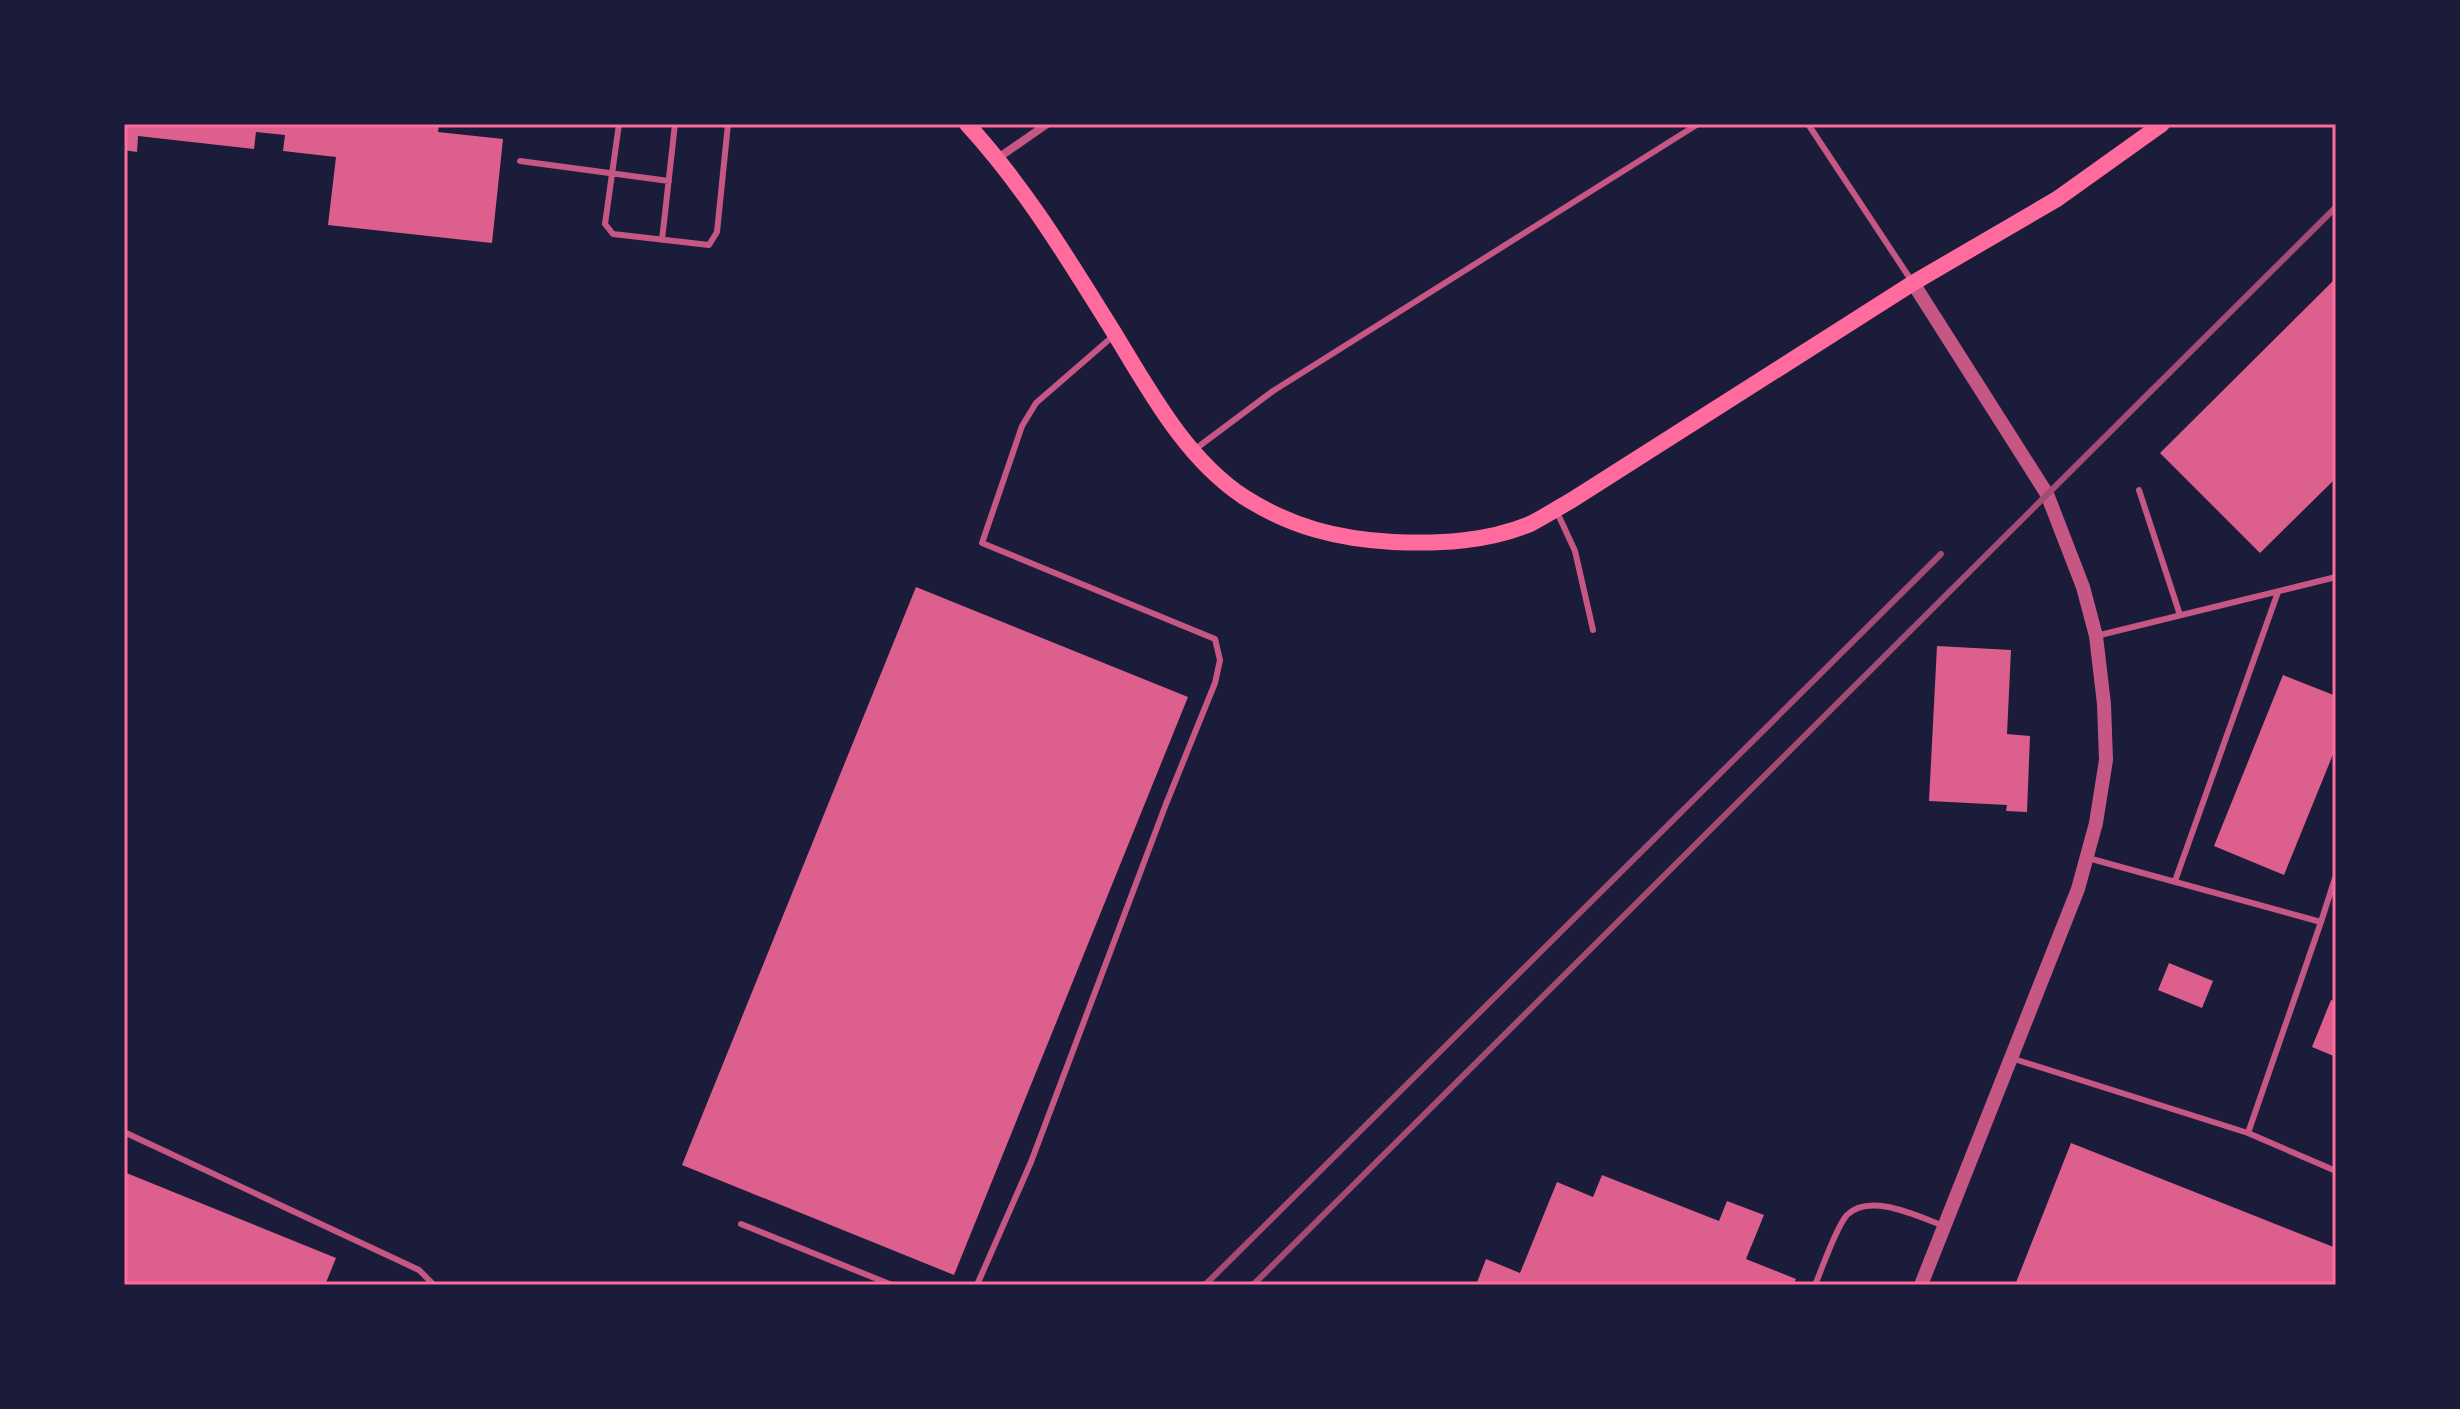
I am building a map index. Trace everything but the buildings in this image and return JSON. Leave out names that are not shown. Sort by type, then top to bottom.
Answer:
[{"type":"main road","points":[[967,124],[998,158],[1039,212],[1177,430],[1216,475],[1245,497],[1316,531],[1351,539],[1420,543],[1483,539],[1531,523],[1913,283],[2057,199],[2162,124]]},
{"type":"street","points":[[998,158],[1047,124]]},
{"type":"street","points":[[1913,283],[2047,494],[2083,587],[2096,636],[2104,704],[2106,760],[2088,858],[1921,1285]]},
{"type":"lane","points":[[619,124],[605,224],[613,234],[709,245],[717,232],[728,124]]},
{"type":"lane","points":[[662,240],[675,124]]},
{"type":"lane","points":[[1194,450],[1273,391],[1698,124]]},
{"type":"lane","points":[[1808,124],[1913,283]]},
{"type":"lane","points":[[520,161],[669,181]]},
{"type":"lane","points":[[977,1285],[1031,1162],[1215,683],[1220,660],[1215,639],[982,543],[1022,426],[1036,403],[1115,334]]},
{"type":"lane","points":[[2139,490],[2180,615]]},
{"type":"lane","points":[[1555,509],[1575,551],[1593,630]]},
{"type":"lane","points":[[2096,636],[2336,577]]},
{"type":"lane","points":[[2175,881],[2278,592]]},
{"type":"lane","points":[[2088,858],[2321,922]]},
{"type":"lane","points":[[2248,1133],[2336,875]]},
{"type":"lane","points":[[2011,1058],[2248,1133],[2336,1171]]},
{"type":"lane","points":[[124,1132],[419,1270],[434,1285]]},
{"type":"lane","points":[[1815,1285],[1844,1218],[1855,1209],[1892,1207],[1944,1226]]},
{"type":"lane","points":[[741,1224],[892,1285]]},
{"type":"railway","points":[[1253,1285],[2336,207]]},
{"type":"railway","points":[[1205,1285],[1941,554]]}]
